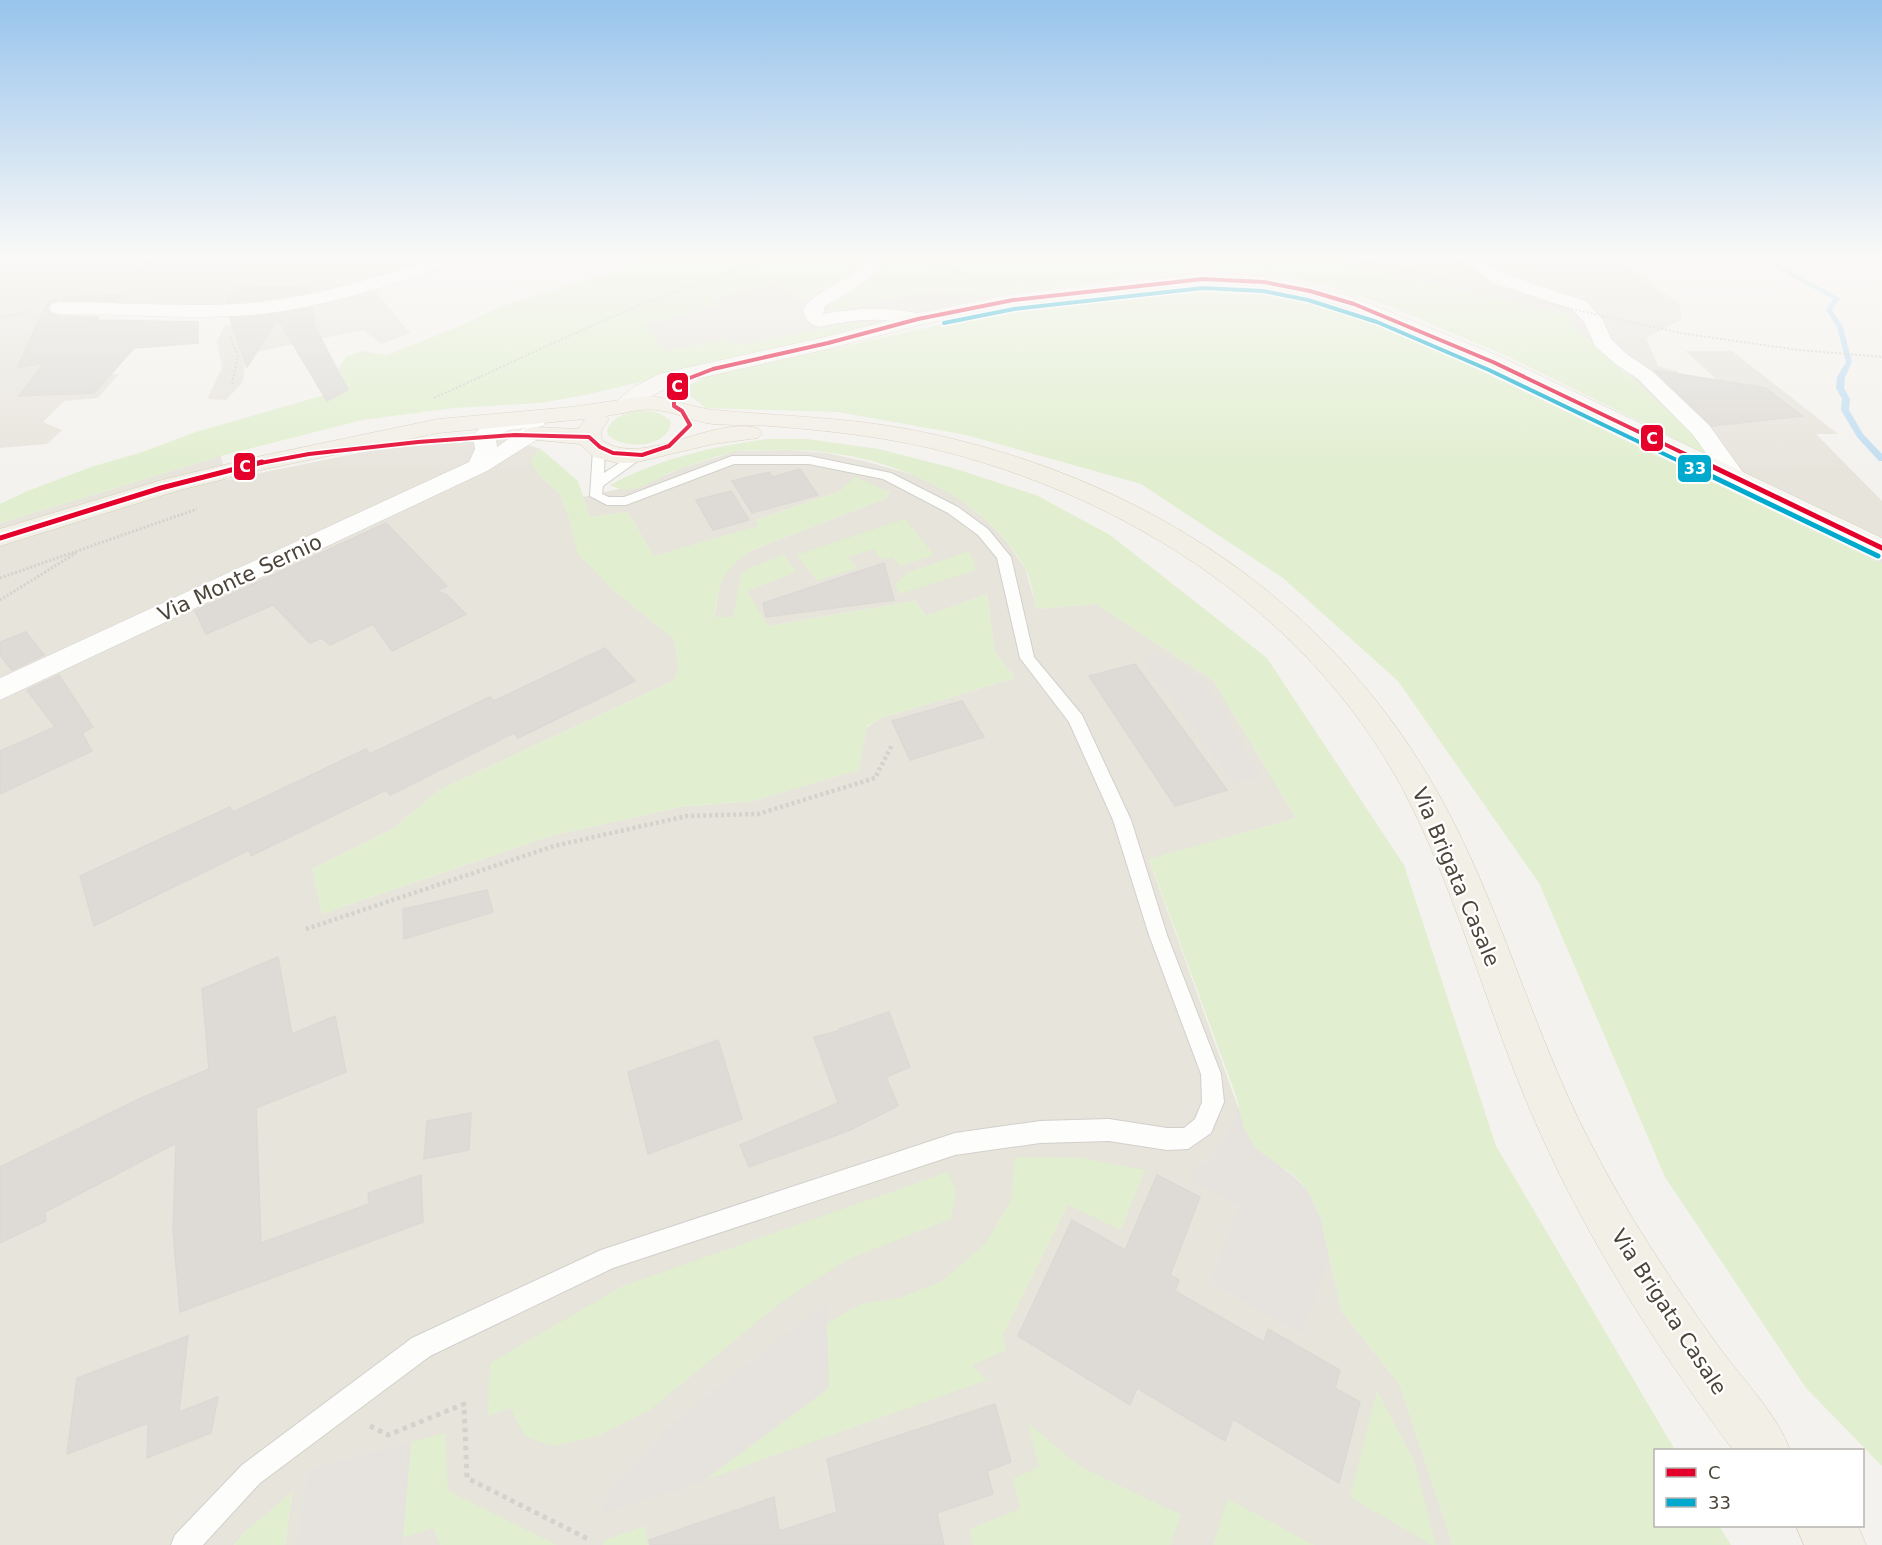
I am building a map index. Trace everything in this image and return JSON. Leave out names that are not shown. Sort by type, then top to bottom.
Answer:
[{"type":"main road","name":"Via Brigata Casale","points":[[0,538],[171,484],[438,426],[571,414],[649,403],[705,416],[848,427],[913,437],[977,453],[1056,478],[1120,506],[1172,535],[1244,584],[1332,667],[1378,724],[1402,759],[1437,824],[1536,1072],[1578,1166],[1648,1286],[1694,1356],[1763,1449]]},
{"type":"main road","name":"Via Brigata Casale","points":[[594,443],[590,428],[596,420],[622,406]]},
{"type":"main road","points":[[670,447],[687,433],[690,424],[678,409]]},
{"type":"main road","name":"Via Brigata Casale","points":[[261,463],[484,436],[530,434],[594,443],[609,454],[640,455],[716,436],[781,429],[848,427]]},
{"type":"main road","points":[[1824,1527],[1839,1545]]},
{"type":"street","points":[[479,466],[486,448],[484,436],[490,429],[505,423],[581,416],[622,406],[640,393],[667,379],[882,328]]},
{"type":"street","points":[[1413,328],[1493,362],[1882,549]]},
{"type":"street","points":[[1596,328],[1602,342],[1621,359],[1645,375],[1701,430],[1735,478]]},
{"type":"street","points":[[678,409],[674,389],[687,379],[713,369]]},
{"type":"street","name":"Via Monte Sernio","points":[[0,690],[479,466],[530,434]]},
{"type":"lane","points":[[184,1545],[251,1474],[421,1347],[609,1258],[955,1144],[1051,1131],[1109,1130],[1167,1139],[1188,1138],[1203,1126],[1213,1102],[1211,1074],[1158,935],[1122,820],[1076,719],[1027,658],[1004,557],[983,532],[953,510],[887,476],[809,460],[732,460],[626,501],[607,501],[596,496],[594,443]]},
{"type":"lane","points":[[595,486],[619,467],[640,455]]},
{"type":"path","points":[[231,328],[229,335],[238,356],[232,384]]},
{"type":"path","points":[[430,400],[588,328]]},
{"type":"path","points":[[1658,328],[1798,350],[1882,357]]},
{"type":"path","points":[[0,578],[198,508]]},
{"type":"path","points":[[0,600],[84,548]]},
{"type":"path","points":[[306,929],[554,846],[687,816],[758,814],[875,778],[892,746]]},
{"type":"path","points":[[366,1424],[387,1435],[464,1404],[467,1478],[588,1539]]},
{"type":"shaded area","points":[[0,328],[67,328],[41,377],[119,374],[98,398],[64,401],[43,422],[62,430],[47,444],[0,448]]},
{"type":"shaded area","points":[[223,328],[406,328],[410,333],[381,344],[363,330],[246,354],[243,382],[226,400],[207,399],[222,368],[217,341]]},
{"type":"shaded area","points":[[648,328],[826,328],[740,345],[726,339],[666,352]]},
{"type":"shaded area","points":[[1576,328],[1665,328],[1646,338],[1658,366],[1677,371],[1699,396],[1734,395],[1685,351],[1732,351],[1838,434],[1816,434],[1882,501],[1882,564],[1715,483],[1710,456],[1633,379]]},
{"type":"shaded area","points":[[506,439],[541,449],[536,452],[538,474],[560,494],[568,515],[612,589],[674,639],[679,669],[673,681],[439,790],[393,829],[312,869],[322,914],[550,836],[681,807],[753,801],[858,770],[867,727],[881,718],[1015,678],[995,652],[987,594],[926,616],[915,601],[768,626],[746,591],[795,572],[749,568],[733,617],[714,618],[721,580],[733,563],[752,550],[887,498],[889,491],[840,491],[756,520],[759,526],[654,556],[627,512],[590,517],[583,497],[619,489],[632,489],[682,468],[736,451],[790,450],[827,453],[921,477],[955,496],[984,518],[1007,542],[1025,568],[1037,609],[1096,604],[1213,680],[1296,818],[1149,860],[1238,1107],[1321,1220],[1342,1312],[1400,1385],[1453,1545],[285,1545],[292,1493],[245,1532],[234,1545],[0,1545],[0,523],[221,456],[226,480],[379,449]]},
{"type":"shaded area","points":[[1160,654],[1206,682],[1261,776],[1234,784],[1142,660]]},
{"type":"shaded area","points":[[1238,1107],[1244,1128],[1256,1149],[1295,1177],[1308,1191],[1321,1220],[1329,1259],[1302,1334],[1210,1283],[1239,1206],[1187,1177],[1213,1156],[1230,1129]]},
{"type":"shaded area","points":[[826,1302],[829,1388],[702,1482],[599,1514],[615,1483],[673,1423]]},
{"type":"shaded area","points":[[411,1442],[402,1545],[297,1545],[308,1469]]},
{"type":"green space","points":[[455,328],[649,328],[666,352],[726,339],[740,345],[826,328],[865,328],[590,394],[540,403],[454,408],[362,420],[221,456],[0,523],[0,504],[25,492],[196,432],[342,390],[337,371],[346,357],[362,351],[387,355]]},
{"type":"green space","points":[[926,328],[1392,328],[1882,564],[1882,1466],[1806,1388],[1665,1177],[1539,883],[1398,681],[1283,578],[1141,484],[966,435],[838,412],[706,408],[690,396],[689,385],[708,376]]},
{"type":"green space","points":[[1441,328],[1576,328],[1688,429],[1710,456],[1509,357]]},
{"type":"green space","points":[[640,411],[664,416],[671,422],[668,431],[662,437],[644,444],[624,443],[608,435],[609,426],[616,419],[625,414]]},
{"type":"green space","points":[[767,439],[807,439],[879,449],[953,468],[1036,495],[1110,535],[1267,658],[1404,865],[1496,1146],[1674,1449],[1654,1449],[1654,1527],[1720,1527],[1731,1545],[1453,1545],[1400,1385],[1342,1312],[1321,1220],[1308,1191],[1295,1176],[1256,1149],[1244,1128],[1236,1096],[1149,859],[1296,818],[1213,680],[1096,604],[1037,609],[1024,566],[1003,537],[977,513],[948,492],[915,476],[881,464],[845,455],[810,451],[744,451],[693,464],[637,488],[629,490],[610,485],[667,461],[726,445]]},
{"type":"green space","points":[[541,449],[578,481],[590,517],[627,512],[654,556],[758,526],[756,520],[840,491],[855,477],[889,492],[887,498],[752,550],[742,557],[728,571],[720,586],[714,617],[733,617],[741,575],[749,568],[784,555],[796,572],[747,591],[768,626],[915,601],[926,616],[987,594],[995,652],[1015,678],[881,718],[867,726],[859,770],[753,801],[681,807],[550,836],[322,914],[312,869],[393,829],[439,790],[673,681],[679,668],[674,639],[612,589],[578,554],[560,494],[538,474],[531,462],[536,452]]},
{"type":"green space","points":[[905,519],[934,555],[900,566],[892,557],[882,560],[873,549],[848,557],[857,568],[817,581],[797,555]]},
{"type":"green space","points":[[970,551],[976,570],[899,594],[895,584],[907,573]]},
{"type":"green space","points":[[1015,1157],[1080,1158],[1145,1170],[1121,1230],[1068,1205],[1003,1335],[1006,1350],[972,1365],[987,1380],[702,1481],[829,1380],[827,1323],[861,1304],[900,1298],[942,1281],[986,1243],[1011,1200]]},
{"type":"green space","points":[[948,1172],[956,1192],[951,1219],[848,1259],[779,1304],[650,1410],[598,1436],[553,1446],[526,1437],[510,1408],[488,1416],[490,1363],[623,1286]]},
{"type":"green space","points":[[1377,1390],[1414,1461],[1436,1545],[1432,1545],[1350,1497]]},
{"type":"green space","points":[[1028,1423],[1079,1466],[1181,1515],[1170,1545],[973,1545],[969,1529],[1020,1509],[1013,1479],[1039,1467]]},
{"type":"green space","points":[[445,1433],[448,1491],[557,1545],[440,1545],[433,1528],[403,1538],[411,1442]]},
{"type":"green space","points":[[292,1492],[285,1545],[234,1545],[245,1532]]},
{"type":"green space","points":[[1228,1499],[1314,1545],[1213,1545]]},
{"type":"green space","points":[[646,1526],[648,1545],[603,1545],[605,1540]]},
{"type":"building","points":[[35,328],[198,328],[198,343],[134,348],[94,393],[19,396],[44,363],[17,368]]},
{"type":"building","points":[[234,328],[272,328],[247,367]]},
{"type":"building","points":[[283,328],[316,328],[348,390],[327,401]]},
{"type":"building","points":[[1654,370],[1766,388],[1802,416],[1712,426]]},
{"type":"building","points":[[800,469],[818,495],[752,513],[732,481],[769,472],[773,477]]},
{"type":"building","points":[[731,491],[749,520],[713,530],[696,500]]},
{"type":"building","points":[[386,523],[447,586],[437,591],[447,595],[466,614],[392,651],[373,624],[330,645],[322,638],[310,643],[273,605],[206,634],[195,611]]},
{"type":"building","points":[[884,563],[894,600],[766,617],[763,603]]},
{"type":"building","points":[[26,632],[44,655],[12,670],[0,655],[0,642]]},
{"type":"building","points":[[605,648],[635,681],[518,738],[514,733],[390,795],[386,790],[251,856],[249,850],[94,926],[80,876],[230,807],[233,812],[366,749],[370,754],[490,697],[494,701]]},
{"type":"building","points":[[1135,664],[1227,790],[1175,806],[1089,676]]},
{"type":"building","points":[[59,675],[93,727],[82,733],[92,751],[0,794],[0,751],[55,727],[27,690]]},
{"type":"building","points":[[962,701],[984,737],[910,760],[892,721]]},
{"type":"building","points":[[487,890],[493,912],[404,939],[403,909]]},
{"type":"building","points":[[278,957],[292,1034],[335,1016],[346,1072],[256,1108],[261,1243],[369,1204],[368,1193],[421,1175],[423,1222],[180,1312],[173,1231],[176,1143],[45,1212],[46,1221],[0,1243],[0,1167],[139,1099],[209,1069],[202,989]]},
{"type":"building","points":[[889,1012],[910,1067],[886,1077],[898,1106],[848,1131],[749,1167],[740,1145],[838,1103],[814,1037],[839,1031],[839,1029]]},
{"type":"building","points":[[718,1040],[742,1119],[648,1154],[628,1072]]},
{"type":"building","points":[[471,1113],[469,1150],[424,1159],[427,1121]]},
{"type":"building","points":[[1157,1175],[1200,1197],[1170,1275],[1179,1280],[1175,1291],[1264,1342],[1268,1329],[1340,1370],[1335,1388],[1360,1402],[1339,1483],[1233,1419],[1225,1441],[1137,1388],[1130,1405],[1018,1336],[1072,1220],[1125,1250]]},
{"type":"building","points":[[188,1336],[179,1412],[218,1397],[211,1433],[147,1458],[148,1423],[67,1454],[77,1378]]},
{"type":"building","points":[[995,1404],[1011,1462],[987,1471],[993,1494],[937,1513],[944,1545],[650,1545],[649,1540],[774,1497],[779,1531],[837,1512],[827,1459]]},
{"type":"waterway","points":[[1840,328],[1849,362],[1841,377],[1840,388],[1846,399],[1845,410],[1860,435],[1882,459]]},
{"type":"transit line","name":"C","points":[[0,538],[193,479],[258,463],[309,454],[467,437],[515,435],[589,437],[600,447],[627,456],[656,452],[681,437],[690,425],[682,411],[674,406],[674,389],[687,379],[713,369],[884,328]]},
{"type":"transit line","name":"33","points":[[1391,328],[1489,370],[1878,556]]},
{"type":"transit line","name":"C","points":[[1412,328],[1493,362],[1882,548]]}]
